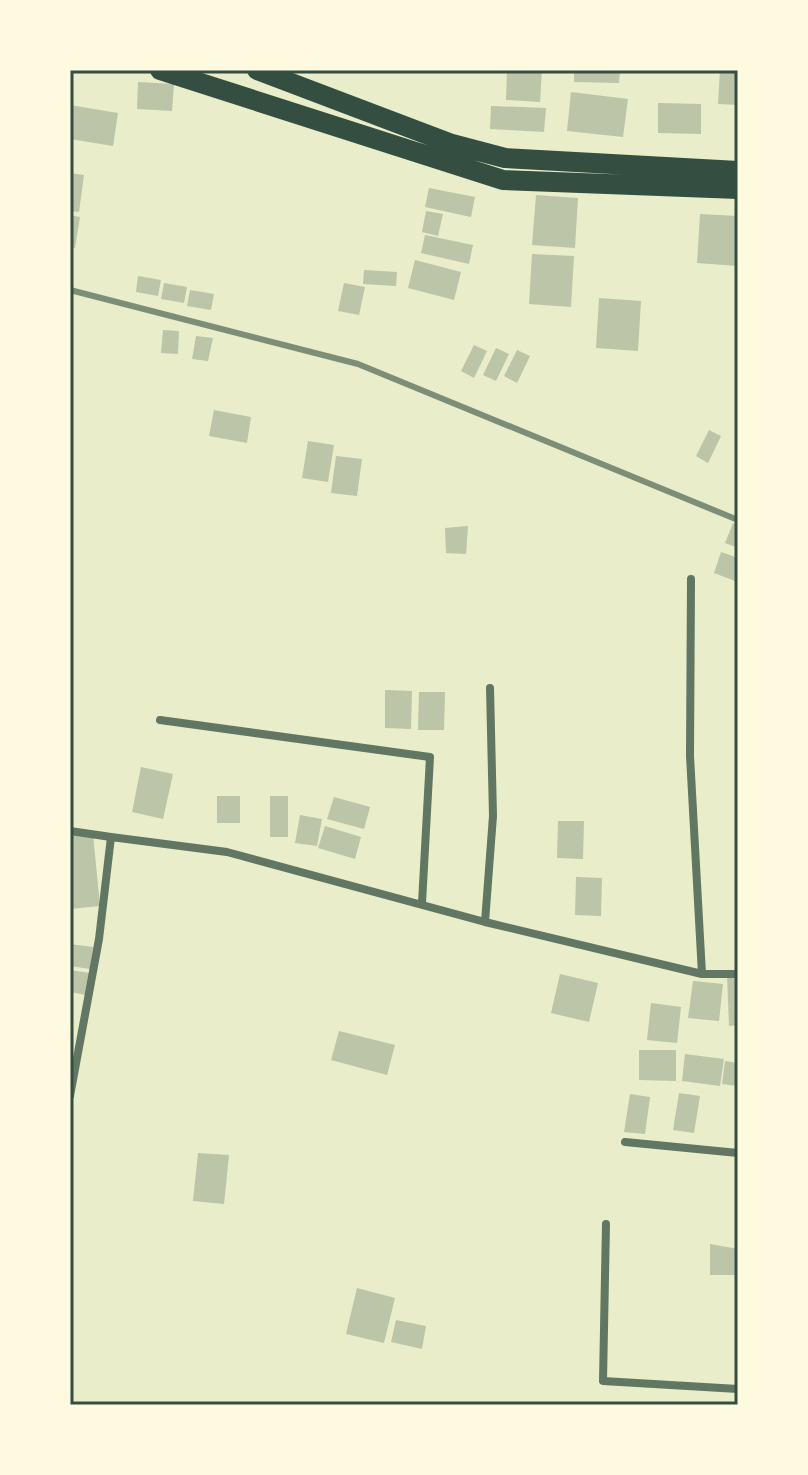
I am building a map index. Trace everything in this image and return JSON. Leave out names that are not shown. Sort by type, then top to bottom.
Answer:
[{"type":"main road","points":[[160,70],[503,180],[738,189]]},
{"type":"main road","points":[[257,70],[452,144],[505,158],[738,171]]},
{"type":"street","points":[[691,579],[689,743],[702,974]]},
{"type":"street","points":[[485,922],[493,816],[490,688]]},
{"type":"street","points":[[160,720],[430,757],[422,903]]},
{"type":"street","points":[[70,831],[227,852],[485,922],[702,974],[738,974]]},
{"type":"street","points":[[70,1096],[99,939],[111,837]]},
{"type":"street","points":[[625,1142],[738,1153]]},
{"type":"street","points":[[606,1224],[603,1381],[738,1389]]},
{"type":"building","points":[[507,70],[542,70],[540,102],[506,100]]},
{"type":"building","points":[[574,70],[620,70],[619,83],[574,82]]},
{"type":"building","points":[[720,70],[738,70],[738,105],[718,104]]},
{"type":"building","points":[[138,82],[174,84],[172,111],[137,109]]},
{"type":"building","points":[[571,92],[628,99],[623,137],[567,131]]},
{"type":"building","points":[[658,103],[701,104],[701,134],[658,133]]},
{"type":"building","points":[[70,105],[118,113],[113,146],[70,139]]},
{"type":"building","points":[[491,106],[546,108],[544,132],[490,129]]},
{"type":"building","points":[[70,173],[84,175],[79,212],[70,211]]},
{"type":"building","points":[[429,188],[475,197],[471,217],[425,207]]},
{"type":"building","points":[[536,195],[578,198],[575,248],[532,245]]},
{"type":"building","points":[[426,211],[443,214],[438,236],[422,232]]},
{"type":"building","points":[[700,214],[738,216],[738,266],[697,263]]},
{"type":"building","points":[[70,215],[80,217],[75,248],[70,247]]},
{"type":"building","points":[[425,235],[473,245],[469,264],[421,253]]},
{"type":"building","points":[[532,254],[574,256],[571,307],[529,304]]},
{"type":"building","points":[[415,260],[461,272],[454,300],[408,288]]},
{"type":"building","points":[[364,270],[397,272],[396,286],[363,284]]},
{"type":"building","points":[[138,276],[161,280],[158,296],[136,292]]},
{"type":"building","points":[[164,283],[187,287],[184,303],[161,299]]},
{"type":"building","points":[[344,283],[365,287],[359,315],[338,311]]},
{"type":"building","points":[[190,290],[214,294],[211,310],[187,306]]},
{"type":"building","points":[[599,298],[641,301],[638,351],[596,348]]},
{"type":"building","points":[[163,330],[179,331],[178,354],[161,353]]},
{"type":"building","points":[[196,336],[213,338],[208,361],[192,359]]},
{"type":"building","points":[[474,345],[487,351],[474,378],[461,371]]},
{"type":"building","points":[[496,348],[509,354],[496,381],[483,375]]},
{"type":"building","points":[[517,350],[530,356],[517,383],[504,376]]},
{"type":"building","points":[[214,410],[251,417],[247,443],[209,436]]},
{"type":"building","points":[[709,430],[721,436],[708,463],[696,456]]},
{"type":"building","points":[[308,441],[334,445],[328,482],[302,478]]},
{"type":"building","points":[[336,456],[362,459],[357,496],[331,493]]},
{"type":"building","points":[[733,523],[738,525],[738,548],[725,543]]},
{"type":"building","points":[[468,526],[466,554],[446,553],[445,528]]},
{"type":"building","points":[[721,552],[738,558],[735,581],[714,573]]},
{"type":"building","points":[[385,690],[412,691],[411,729],[385,728]]},
{"type":"building","points":[[419,692],[445,692],[444,730],[418,730]]},
{"type":"building","points":[[141,767],[173,774],[163,819],[132,812]]},
{"type":"building","points":[[217,796],[240,796],[240,823],[217,823]]},
{"type":"building","points":[[270,796],[288,796],[288,837],[270,837]]},
{"type":"building","points":[[334,797],[370,807],[364,829],[327,819]]},
{"type":"building","points":[[300,815],[322,819],[317,846],[295,843]]},
{"type":"building","points":[[558,821],[584,821],[583,859],[557,858]]},
{"type":"building","points":[[325,826],[361,837],[355,859],[318,848]]},
{"type":"building","points":[[93,834],[100,906],[70,909],[70,836]]},
{"type":"building","points":[[576,877],[602,878],[601,916],[575,915]]},
{"type":"building","points":[[70,944],[93,947],[90,969],[70,966]]},
{"type":"building","points":[[70,970],[90,973],[86,995],[70,992]]},
{"type":"building","points":[[560,974],[598,983],[589,1022],[551,1013]]},
{"type":"building","points":[[727,974],[738,974],[738,1025],[729,1026]]},
{"type":"building","points":[[693,981],[723,984],[719,1021],[688,1018]]},
{"type":"building","points":[[651,1003],[681,1007],[677,1043],[647,1040]]},
{"type":"building","points":[[339,1031],[395,1045],[387,1075],[331,1060]]},
{"type":"building","points":[[639,1050],[676,1050],[676,1081],[639,1080]]},
{"type":"building","points":[[685,1054],[724,1059],[720,1086],[682,1081]]},
{"type":"building","points":[[725,1061],[738,1063],[738,1086],[722,1084]]},
{"type":"building","points":[[679,1093],[700,1096],[694,1133],[673,1130]]},
{"type":"building","points":[[630,1094],[650,1097],[645,1134],[624,1132]]},
{"type":"building","points":[[198,1153],[229,1155],[224,1204],[193,1201]]},
{"type":"building","points":[[710,1244],[738,1249],[738,1275],[710,1275]]},
{"type":"building","points":[[357,1288],[395,1298],[384,1343],[346,1334]]},
{"type":"building","points":[[396,1320],[426,1326],[422,1349],[391,1342]]},
{"type":"railway","points":[[70,290],[358,364],[738,520]]}]
